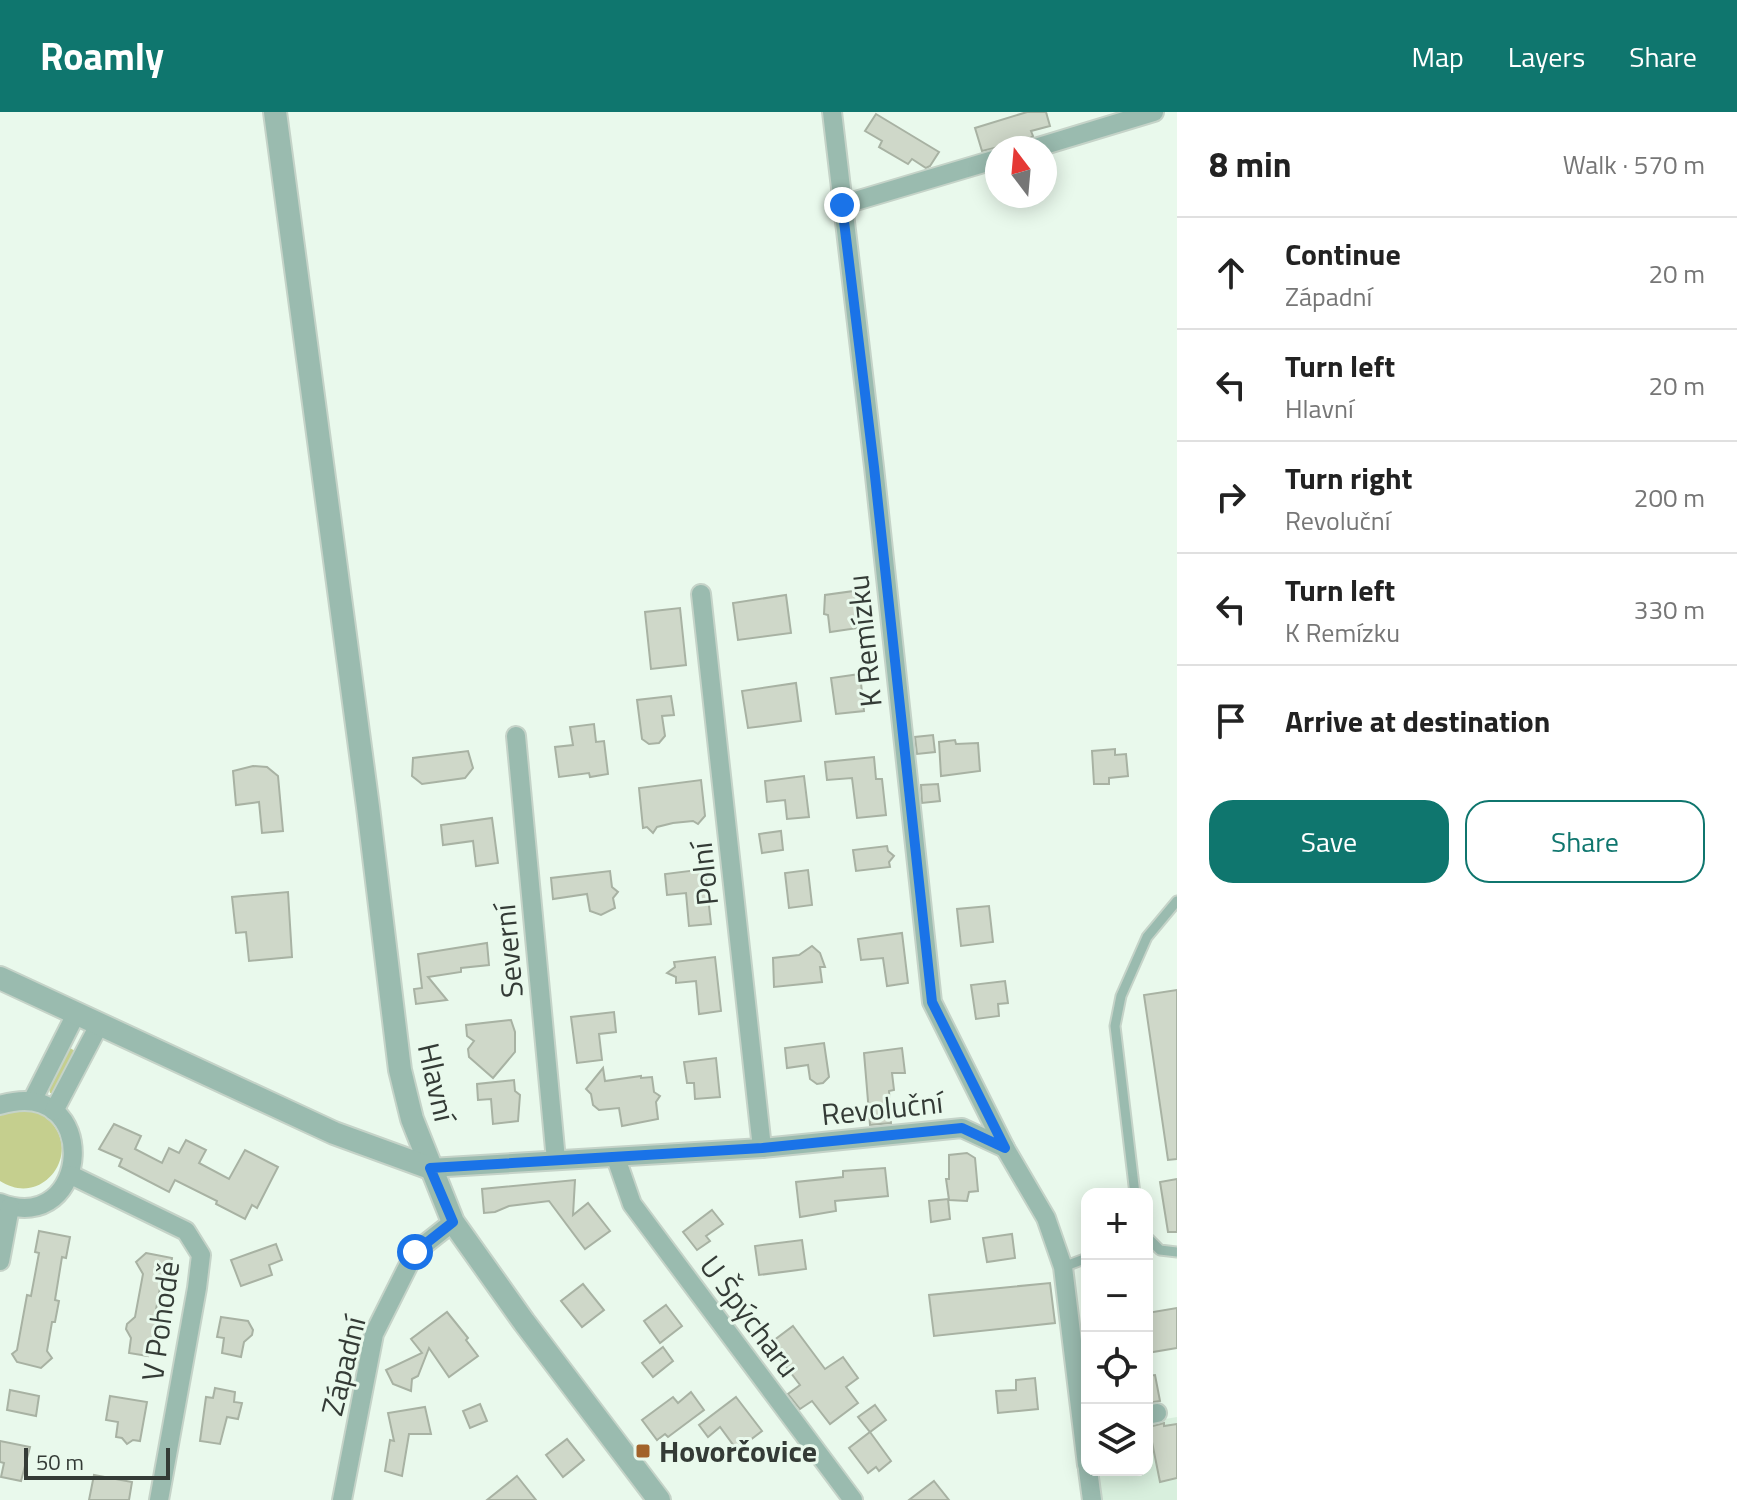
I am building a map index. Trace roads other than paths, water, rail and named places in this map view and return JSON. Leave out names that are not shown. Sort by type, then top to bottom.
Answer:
[{"type":"street","name":"Hlavní","points":[[275,112],[400,1070],[412,1119],[453,1222],[524,1322],[659,1500]]},
{"type":"street","name":"K Remízku","points":[[832,112],[932,1002],[1005,1148]]},
{"type":"street","points":[[1057,141],[1142,114]]},
{"type":"street","points":[[842,205],[985,163]]},
{"type":"street","name":"Polní","points":[[701,594],[762,1148]]},
{"type":"street","name":"Severní","points":[[516,736],[556,1160]]},
{"type":"street","points":[[0,978],[334,1133],[430,1168]]},
{"type":"street","points":[[32,1101],[76,1014]]},
{"type":"street","points":[[54,1111],[99,1025]]},
{"type":"street","points":[[0,1105],[32,1101],[54,1111],[66,1124],[73,1141],[74,1159],[71,1175],[60,1191],[45,1202],[28,1208],[5,1205],[0,1261]]},
{"type":"street","name":"Revoluční","points":[[430,1168],[762,1148],[962,1128],[1005,1148]]},
{"type":"street","points":[[1005,1148],[1046,1218],[1063,1267],[1081,1404]]},
{"type":"street","name":"U Špýcharu","points":[[616,1158],[632,1204],[853,1500]]},
{"type":"street","name":"V Pohodě","points":[[71,1175],[186,1231],[201,1255],[159,1500]]},
{"type":"street","name":"Západní","points":[[342,1500],[374,1334],[415,1252],[453,1222]]},
{"type":"street","points":[[1088,1476],[1092,1500]]},
{"type":"lane","points":[[1134,1188],[1115,1026],[1121,996],[1147,937],[1177,901]]},
{"type":"lane","points":[[1153,1243],[1160,1250],[1177,1252]]},
{"type":"lane","points":[[1063,1267],[1082,1260]]},
{"type":"place","name":"Hovorčovice","points":[[643,1451]]}]
